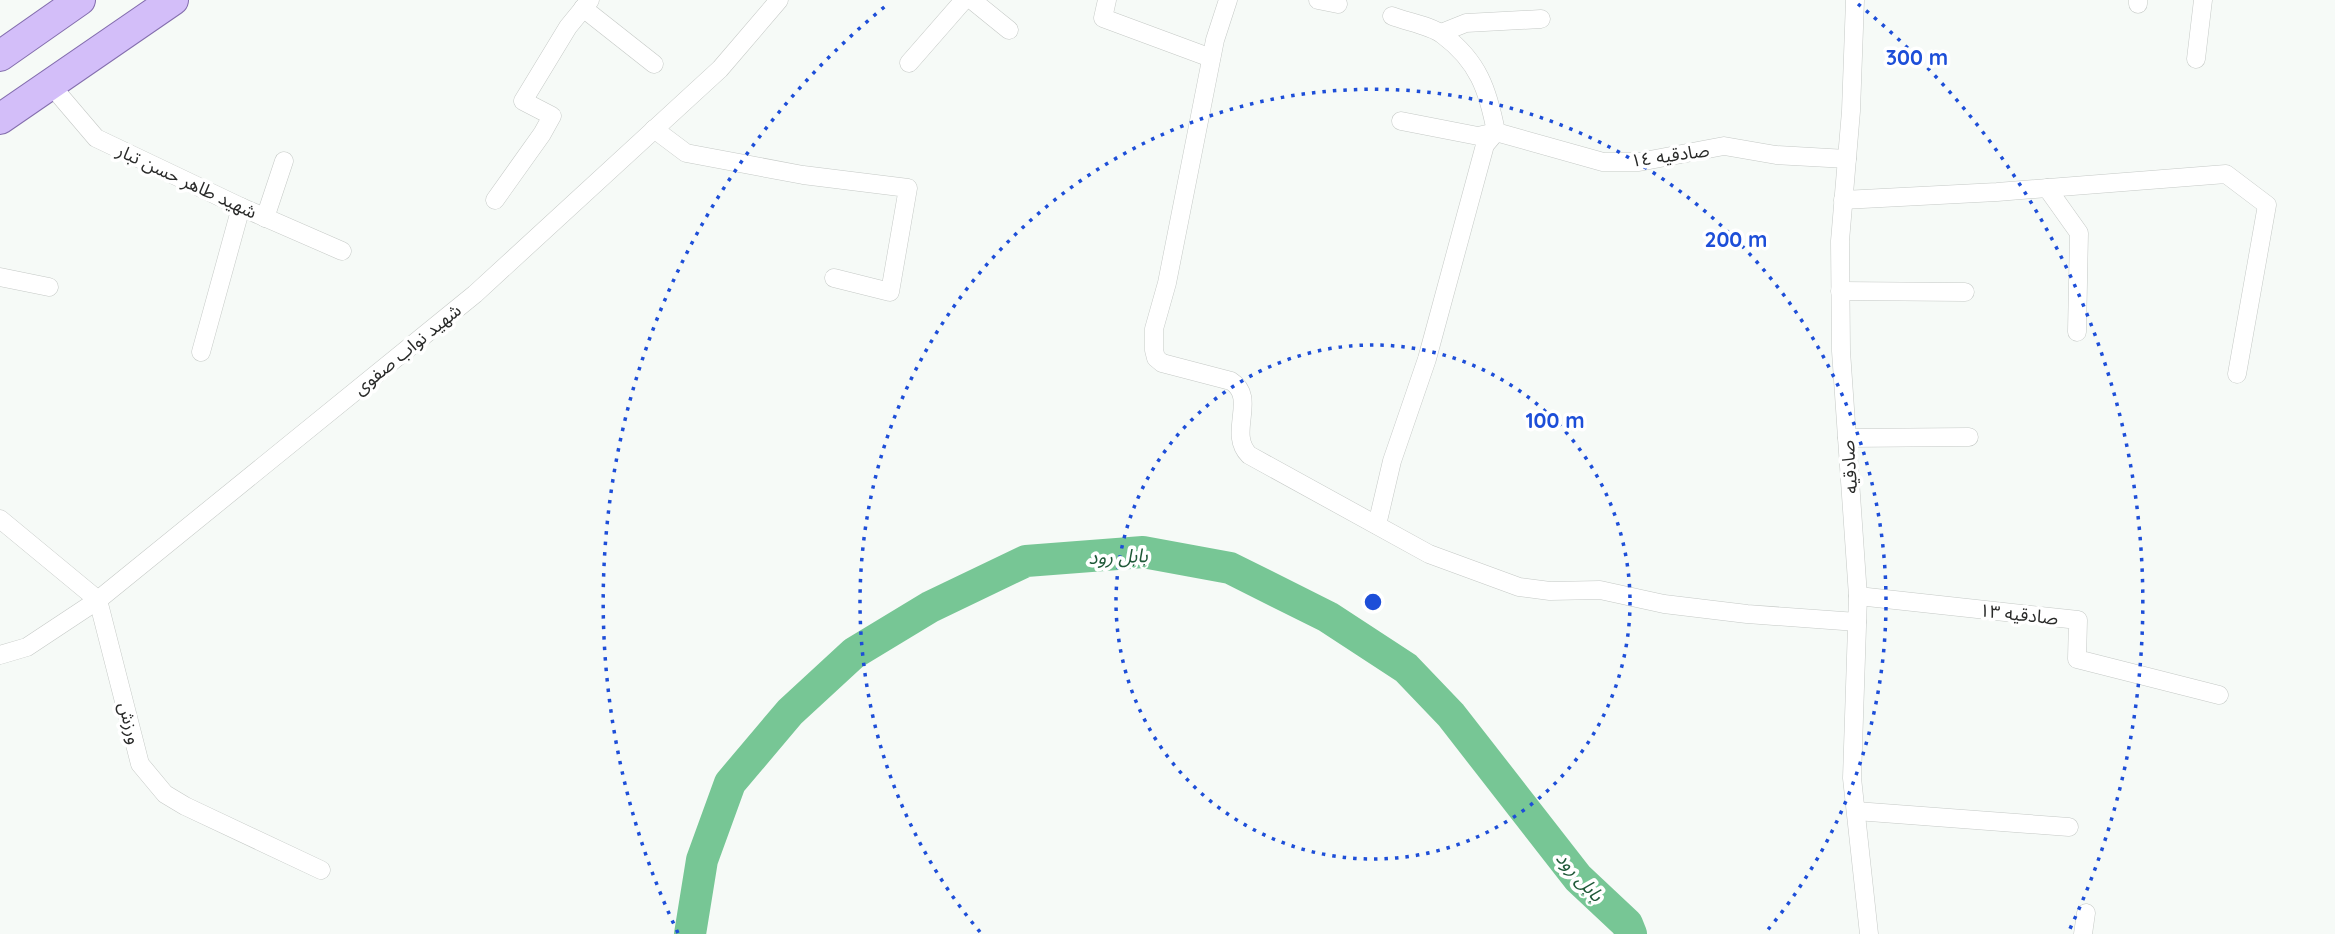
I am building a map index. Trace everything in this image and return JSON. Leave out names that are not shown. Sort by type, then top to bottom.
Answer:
[{"type":"main road","points":[[0,56],[57,8],[80,0]]},
{"type":"main road","points":[[0,119],[173,0]]},
{"type":"street","name":"شهید نواب صفوی","points":[[0,656],[27,647],[98,600],[475,294],[720,69],[779,0]]},
{"type":"street","points":[[909,63],[964,0]]},
{"type":"street","points":[[972,0],[1009,30]]},
{"type":"street","points":[[1107,0],[1103,18],[1211,58]]},
{"type":"street","points":[[1228,0],[1211,58],[1167,282],[1154,329],[1156,358],[1168,366],[1238,385],[1243,400],[1239,430],[1244,450],[1429,554],[1519,587],[1550,591],[1600,590],[1664,604],[1747,614],[1857,622]]},
{"type":"street","points":[[1318,0],[1338,4]]},
{"type":"street","name":"صادقیه","points":[[1855,0],[1853,72],[1840,241],[1840,291],[1841,351],[1858,596],[1852,778],[1869,934]]},
{"type":"street","points":[[2196,60],[2203,0]]},
{"type":"street","points":[[495,200],[552,116],[523,102],[568,27],[587,4],[654,64]]},
{"type":"street","points":[[1377,525],[1392,461],[1427,359],[1485,145],[1496,132],[1491,105],[1477,69],[1441,33],[1392,16]]},
{"type":"street","points":[[1441,33],[1466,23],[1541,19]]},
{"type":"street","name":"شهید طاهر حسن تبار","points":[[50,84],[96,138],[241,207],[342,251]]},
{"type":"street","name":"صادقيه ١٤","points":[[1401,121],[1478,136],[1496,132],[1603,162],[1639,162],[1724,146],[1776,155],[1847,159]]},
{"type":"street","points":[[654,129],[686,153],[803,175],[908,188],[890,292],[834,278]]},
{"type":"street","points":[[265,218],[284,161]]},
{"type":"street","points":[[1843,200],[2225,174],[2267,205],[2237,373]]},
{"type":"street","points":[[2047,188],[2079,233],[2077,332]]},
{"type":"street","points":[[201,352],[241,207]]},
{"type":"street","points":[[0,277],[49,287]]},
{"type":"street","points":[[1840,291],[1965,292]]},
{"type":"street","points":[[1847,439],[1969,437]]},
{"type":"street","points":[[0,519],[98,600]]},
{"type":"street","name":"صادقیه ۱۳","points":[[1858,596],[2078,620],[2077,659],[2219,695]]},
{"type":"street","name":"ورزش","points":[[98,600],[140,764],[165,794],[184,806],[321,870]]},
{"type":"street","points":[[1856,811],[2069,827]]},
{"type":"street","points":[[2083,934],[2086,913]]},
{"type":"waterway","name":"بابل رود","points":[[690,934],[702,860],[730,783],[790,712],[854,653],[930,607],[1026,561],[1143,552],[1230,568],[1328,617],[1406,668],[1451,715],[1578,878],[1627,924],[1631,934]]}]
